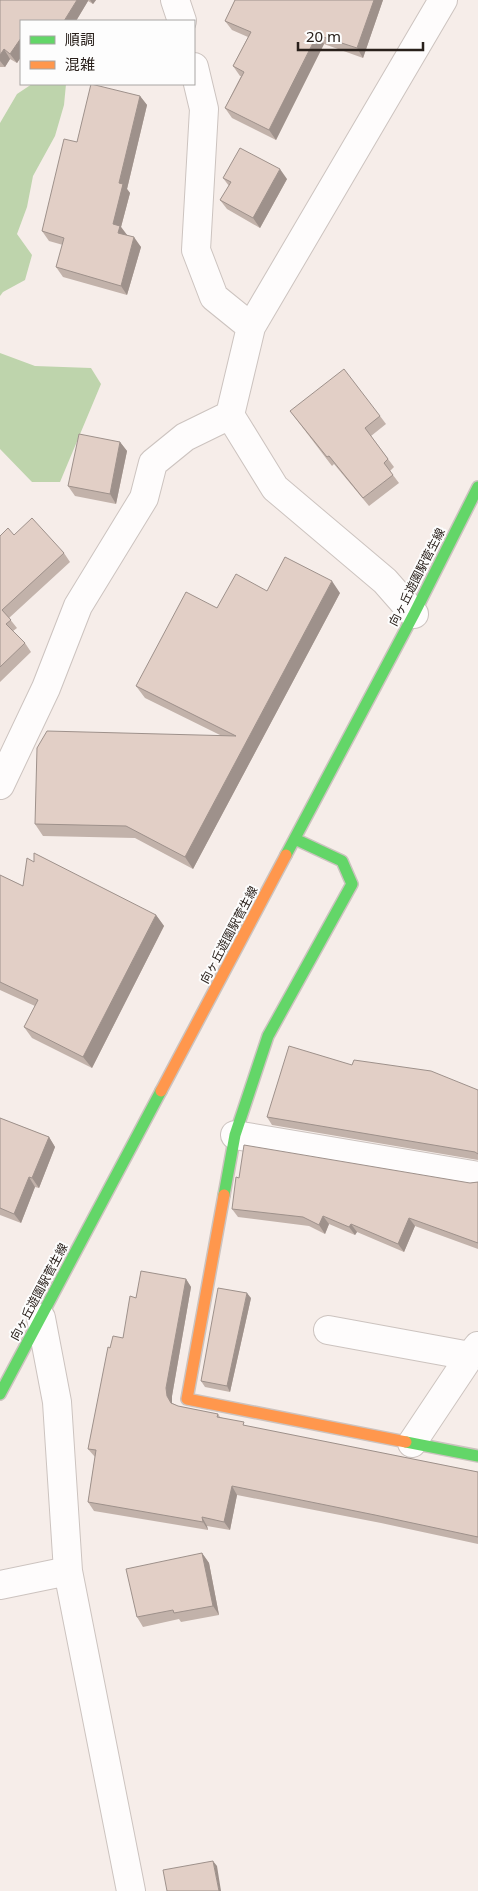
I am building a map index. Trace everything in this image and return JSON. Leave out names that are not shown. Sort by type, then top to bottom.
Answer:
[{"type":"street","points":[[175,0],[182,20]]},
{"type":"street","points":[[414,614],[385,581],[276,488],[230,415],[251,327],[443,0]]},
{"type":"street","points":[[195,71],[204,109],[196,250],[214,297],[251,327]]},
{"type":"street","points":[[0,785],[46,688],[78,606],[144,498],[153,463],[185,437],[230,415]]},
{"type":"street","name":"向ヶ丘遊園駅菅生線","points":[[0,1394],[474,502]]},
{"type":"street","points":[[295,838],[342,860],[352,884],[268,1036],[235,1135],[187,1399],[478,1456]]},
{"type":"street","points":[[235,1135],[478,1176]]},
{"type":"street","points":[[41,1318],[57,1402],[68,1571],[131,1891]]},
{"type":"street","points":[[328,1330],[474,1351],[412,1443]]},
{"type":"street","points":[[0,1585],[68,1571]]},
{"type":"green space","points":[[30,85],[66,85],[64,105],[55,136],[33,176],[27,207],[17,234],[32,255],[25,280],[3,292],[0,296],[0,123],[17,94]]},
{"type":"green space","points":[[0,353],[35,366],[91,368],[101,384],[60,482],[32,482],[0,449]]},
{"type":"building","points":[[0,0],[77,0],[65,20],[20,20],[20,39],[10,54],[4,49],[0,55]]},
{"type":"building","points":[[235,0],[374,0],[357,48],[317,35],[269,130],[225,108],[244,72],[233,66],[251,32],[225,21]]},
{"type":"building","points":[[91,85],[140,96],[119,183],[123,184],[113,224],[120,226],[118,233],[134,237],[121,286],[56,267],[64,238],[42,231],[64,139],[77,142]]},
{"type":"building","points":[[240,148],[280,169],[253,218],[220,200],[231,182],[223,178]]},
{"type":"building","points":[[344,369],[380,416],[365,428],[388,459],[384,463],[393,475],[363,498],[290,411]]},
{"type":"building","points":[[79,434],[120,442],[110,494],[68,486]]},
{"type":"building","points":[[32,518],[64,553],[2,610],[11,620],[6,624],[25,643],[0,667],[0,536],[8,528],[14,535]]},
{"type":"building","points":[[285,557],[332,581],[185,857],[126,826],[35,824],[37,748],[47,731],[236,736],[136,686],[186,592],[217,608],[236,574],[267,591]]},
{"type":"building","points":[[34,853],[156,915],[83,1057],[24,1027],[38,1000],[0,982],[0,875],[23,886],[27,858],[34,862]]},
{"type":"building","points":[[289,1046],[352,1065],[354,1060],[431,1071],[478,1090],[478,1154],[267,1117]]},
{"type":"building","points":[[0,1118],[49,1137],[32,1178],[29,1177],[14,1214],[0,1208]]},
{"type":"building","points":[[244,1145],[470,1183],[478,1182],[478,1243],[409,1218],[398,1244],[351,1224],[349,1227],[323,1216],[319,1225],[303,1217],[232,1209],[236,1177],[239,1178]]},
{"type":"building","points":[[141,1271],[186,1279],[166,1388],[167,1396],[171,1403],[218,1414],[217,1417],[244,1422],[243,1425],[478,1472],[478,1537],[232,1486],[224,1522],[202,1517],[203,1522],[88,1502],[96,1450],[88,1449],[108,1347],[110,1348],[113,1336],[123,1338],[130,1296],[136,1298]]},
{"type":"building","points":[[218,1288],[247,1293],[227,1386],[201,1381]]},
{"type":"building","points":[[202,1553],[213,1606],[174,1613],[173,1610],[137,1617],[126,1569]]},
{"type":"building","points":[[213,1861],[219,1891],[167,1891],[163,1870]]},
{"type":"traffic: fast","points":[[286,855],[414,614],[478,487]]},
{"type":"traffic: fast","points":[[224,1195],[235,1135],[268,1036],[352,884],[342,861],[295,839]]},
{"type":"traffic: fast","points":[[0,1394],[161,1091]]},
{"type":"traffic: fast","points":[[406,1442],[478,1456]]},
{"type":"traffic: slow","points":[[161,1091],[286,855]]},
{"type":"traffic: slow","points":[[224,1195],[187,1399],[406,1442]]}]
